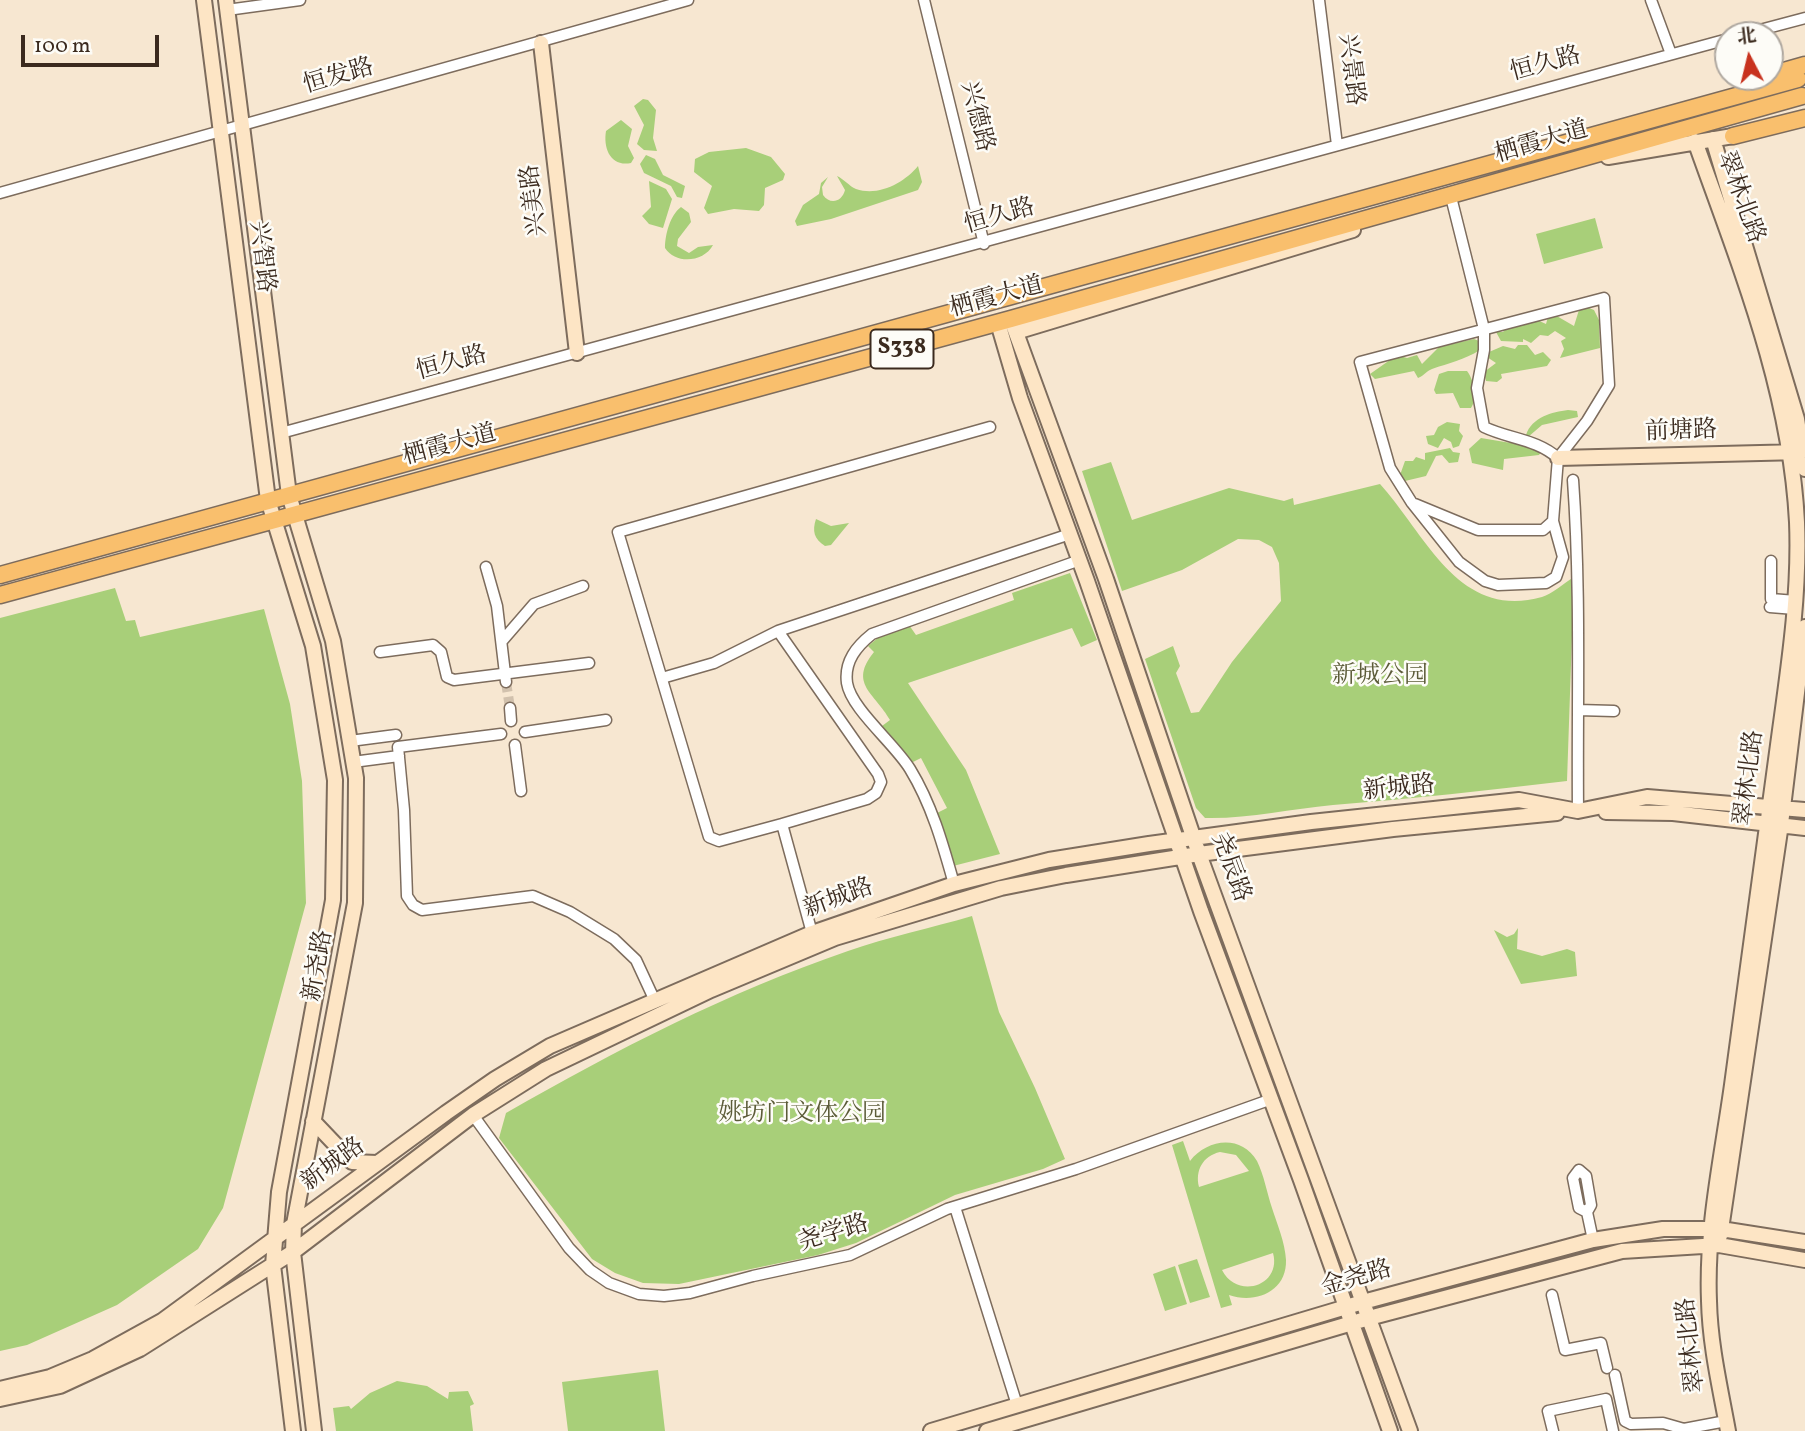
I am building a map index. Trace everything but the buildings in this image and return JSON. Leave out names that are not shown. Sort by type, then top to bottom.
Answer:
[{"type":"main road","name":"兴智路","points":[[204,0],[268,500],[275,519]]},
{"type":"main road","name":"兴智路","points":[[226,5],[289,495],[295,512]]},
{"type":"main road","name":"兴美路","points":[[541,43],[577,353]]},
{"type":"main road","name":"栖霞大道","points":[[0,575],[1565,144],[1801,72]]},
{"type":"main road","points":[[1565,144],[1658,107],[1715,91]]},
{"type":"main road","name":"栖霞大道","points":[[0,595],[295,512],[1009,325],[1802,96]]},
{"type":"main road","points":[[1732,136],[1805,118]]},
{"type":"main road","points":[[1009,325],[1608,157],[1695,141],[1805,129]]},
{"type":"main road","name":"翠林北路","points":[[1713,139],[1768,319],[1800,452],[1795,605],[1775,824],[1714,1245],[1712,1351],[1728,1428]]},
{"type":"main road","name":"翠林北路","points":[[1695,141],[1752,301],[1805,469]]},
{"type":"main road","name":"尧辰路","points":[[1009,325],[1020,398],[1080,560],[1269,1100],[1390,1431]]},
{"type":"main road","name":"尧辰路","points":[[1009,325],[1105,579],[1199,854],[1410,1431]]},
{"type":"main road","name":"前塘路","points":[[1558,458],[1800,452]]},
{"type":"main road","name":"新尧路","points":[[295,512],[333,641],[354,762],[358,842],[355,903],[294,1224],[293,1252],[314,1431]]},
{"type":"main road","name":"新尧路","points":[[275,519],[313,646],[335,780],[333,900],[280,1184],[273,1240],[273,1265],[293,1431]]},
{"type":"main road","name":"翠林北路","points":[[1776,805],[1805,627]]},
{"type":"main road","name":"新城路","points":[[0,1389],[50,1377],[130,1340],[162,1321],[495,1079],[550,1046],[812,933],[954,884],[1049,860],[1194,838],[1520,800],[1578,811],[1647,797],[1776,805],[1805,810]]},
{"type":"main road","name":"新城路","points":[[0,1399],[60,1386],[140,1349],[293,1252],[473,1115],[546,1069],[595,1043],[774,962],[835,938],[1001,888],[1182,856],[1501,816],[1672,813],[1805,828]]},
{"type":"main road","points":[[313,1121],[352,1162],[377,1163]]},
{"type":"main road","name":"金尧路","points":[[931,1431],[1363,1302],[1593,1240],[1662,1229],[1716,1229],[1805,1242]]},
{"type":"main road","name":"金尧路","points":[[987,1431],[1368,1318],[1622,1251],[1714,1245],[1805,1260]]},
{"type":"street","points":[[226,5],[300,0]]},
{"type":"street","name":"恒发路","points":[[0,194],[221,130],[242,128],[688,0]]},
{"type":"street","name":"兴德路","points":[[924,0],[984,244]]},
{"type":"street","name":"兴景路","points":[[1319,0],[1337,145]]},
{"type":"street","points":[[1651,0],[1671,54]]},
{"type":"street","points":[[1784,24],[1805,18]]},
{"type":"street","name":"恒久路","points":[[281,433],[984,244],[1714,43]]},
{"type":"street","points":[[1452,201],[1484,329],[1484,350],[1477,388],[1484,427],[1502,436],[1544,446],[1558,458]]},
{"type":"street","points":[[1604,298],[1609,385],[1587,421],[1558,458],[1553,521],[1563,556],[1556,577],[1546,583],[1498,585],[1471,573],[1412,503],[1390,468],[1360,362],[1604,298]]},
{"type":"street","points":[[778,631],[881,782],[876,793],[867,799],[719,841],[709,836],[618,532],[990,427]]},
{"type":"street","points":[[1573,480],[1580,577],[1578,811]]},
{"type":"street","points":[[1412,503],[1478,530],[1543,530],[1553,521]]},
{"type":"street","points":[[662,678],[714,663],[778,631],[1070,534]]},
{"type":"street","points":[[954,884],[928,800],[889,740],[850,696],[846,681],[848,665],[857,647],[873,634],[1080,560]]},
{"type":"street","points":[[1772,561],[1771,599],[1795,605]]},
{"type":"street","points":[[486,567],[497,606],[506,678]]},
{"type":"street","points":[[502,641],[534,604],[583,586]]},
{"type":"street","points":[[1770,607],[1795,605]]},
{"type":"street","points":[[380,652],[433,645],[441,652],[447,677],[454,680],[506,678],[589,663]]},
{"type":"street","points":[[510,708],[511,721]]},
{"type":"street","points":[[1578,710],[1614,711]]},
{"type":"street","points":[[525,732],[606,720]]},
{"type":"street","points":[[354,762],[398,751],[501,734]]},
{"type":"street","points":[[350,741],[396,735]]},
{"type":"street","points":[[514,744],[521,791]]},
{"type":"street","points":[[398,751],[407,895],[413,905],[422,911],[533,896],[570,912],[614,939],[636,960],[655,1001]]},
{"type":"street","points":[[782,824],[812,933]]},
{"type":"street","name":"尧学路","points":[[473,1115],[569,1248],[590,1270],[609,1283],[639,1294],[690,1293],[753,1276],[822,1263],[878,1245],[955,1207],[1076,1169],[1269,1100]]},
{"type":"street","points":[[955,1207],[1017,1405]]},
{"type":"street","points":[[1587,1212],[1593,1240]]},
{"type":"street","points":[[1552,1295],[1565,1350],[1601,1343],[1625,1421],[1631,1424],[1663,1423],[1685,1429],[1728,1428]]},
{"type":"street","points":[[1553,1431],[1548,1411],[1606,1399],[1613,1431]]},
{"type":"street","points":[[1702,1431],[1728,1428]]},
{"type":"green space","points":[[643,99],[648,100],[656,110],[653,138],[657,151],[644,150],[637,144],[644,125],[634,106]]},
{"type":"green space","points":[[621,120],[632,129],[628,146],[634,158],[631,163],[618,162],[607,150],[606,131]]},
{"type":"green space","points":[[746,148],[771,157],[785,174],[783,180],[765,188],[764,205],[759,211],[734,209],[708,214],[704,208],[712,186],[694,172],[695,159],[709,152]]},
{"type":"green space","points":[[646,155],[655,159],[663,175],[685,186],[682,198],[677,197],[671,186],[644,173],[640,164]]},
{"type":"green space","points":[[918,166],[922,182],[918,190],[831,219],[797,226],[795,221],[803,205],[819,194],[821,183],[828,177],[822,187],[823,195],[835,201],[845,190],[837,176],[856,189],[874,191],[891,187]]},
{"type":"green space","points":[[649,181],[666,189],[672,199],[663,228],[649,224],[642,216],[651,207]]},
{"type":"green space","points":[[681,207],[689,213],[691,222],[678,239],[677,246],[689,253],[698,247],[713,245],[709,251],[697,258],[676,257],[665,248],[669,226]]},
{"type":"green space","points":[[1595,218],[1603,248],[1544,264],[1536,234]]},
{"type":"green space","points":[[1579,310],[1594,310],[1599,320],[1600,348],[1560,358],[1564,349],[1561,341],[1566,338],[1555,331],[1548,336],[1540,335],[1531,343],[1523,339],[1523,342],[1501,341],[1496,332],[1503,332],[1506,328],[1535,319],[1546,324],[1548,317],[1555,315],[1574,326]]},
{"type":"green space","points":[[1474,339],[1479,341],[1480,350],[1430,370],[1418,378],[1414,371],[1375,379],[1370,374],[1397,355],[1407,358],[1417,355],[1422,364],[1439,347]]},
{"type":"green space","points":[[1518,345],[1527,345],[1535,355],[1543,352],[1551,360],[1547,366],[1501,374],[1502,378],[1497,382],[1486,381],[1484,372],[1496,363],[1487,357],[1489,352],[1503,346],[1515,349]]},
{"type":"green space","points":[[1467,371],[1475,394],[1471,408],[1460,408],[1453,393],[1436,394],[1434,390],[1439,374]]},
{"type":"green space","points":[[1577,411],[1578,417],[1542,425],[1528,437],[1526,435],[1538,420],[1549,414]]},
{"type":"green space","points":[[1447,422],[1460,424],[1459,431],[1463,436],[1459,446],[1453,448],[1451,442],[1444,438],[1438,448],[1428,444],[1426,436],[1434,435],[1438,427]]},
{"type":"green space","points":[[1481,438],[1542,450],[1539,455],[1504,459],[1503,470],[1472,463],[1469,449]]},
{"type":"green space","points":[[1450,448],[1453,452],[1460,453],[1458,462],[1449,463],[1442,455],[1436,456],[1426,476],[1405,481],[1400,475],[1405,461],[1413,461],[1416,457],[1425,460],[1425,453]]},
{"type":"green space","name":"新城公园","points":[[1111,462],[1132,520],[1229,488],[1284,501],[1293,498],[1294,505],[1380,484],[1446,568],[1466,585],[1488,596],[1513,601],[1542,597],[1574,577],[1567,781],[1205,818],[1196,808],[1145,659],[1173,646],[1180,666],[1176,673],[1191,713],[1199,712],[1232,662],[1281,601],[1279,563],[1272,547],[1259,540],[1238,539],[1182,570],[1122,591],[1082,471]]},
{"type":"green space","points":[[816,519],[831,526],[849,523],[831,545],[825,546],[818,541],[815,534]]},
{"type":"green space","points":[[1070,573],[1097,640],[1081,647],[1072,628],[908,683],[966,770],[1000,854],[953,866],[937,813],[947,808],[921,758],[911,763],[882,726],[890,720],[867,688],[863,672],[874,652],[868,646],[879,637],[909,625],[916,635],[1014,600],[1012,593]]},
{"type":"green space","points":[[115,588],[126,621],[135,620],[140,637],[264,609],[290,704],[302,781],[306,903],[223,1208],[198,1249],[117,1305],[27,1345],[0,1351],[0,618]]},
{"type":"green space","name":"姚坊门文体公园","points":[[972,916],[999,1012],[1065,1159],[1043,1169],[955,1195],[856,1243],[818,1255],[679,1284],[643,1283],[615,1273],[592,1259],[499,1138],[506,1113],[673,1024],[803,967],[878,941]]},
{"type":"green space","points":[[1518,928],[1517,949],[1542,956],[1567,949],[1575,952],[1577,976],[1521,984],[1494,930],[1507,937],[1514,934]]},
{"type":"green space","points":[[1183,1141],[1190,1161],[1214,1144],[1233,1143],[1250,1152],[1257,1161],[1286,1260],[1281,1280],[1268,1293],[1249,1298],[1229,1295],[1232,1305],[1221,1308],[1172,1145]],"holes":[[[1220,1152],[1236,1155],[1249,1171],[1199,1187],[1199,1170],[1205,1160]],[[1273,1253],[1271,1274],[1257,1285],[1238,1285],[1222,1270]]]},
{"type":"green space","points":[[1197,1259],[1210,1297],[1190,1303],[1178,1265]]},
{"type":"green space","points":[[1175,1266],[1187,1304],[1165,1311],[1153,1274]]},
{"type":"green space","points":[[658,1370],[665,1431],[568,1431],[562,1382]]},
{"type":"green space","points":[[397,1381],[427,1386],[448,1399],[449,1392],[468,1391],[474,1404],[470,1406],[473,1431],[336,1431],[333,1408],[349,1406],[351,1409],[370,1393]]},
{"type":"tunnel","points":[[506,682],[510,708]]}]
